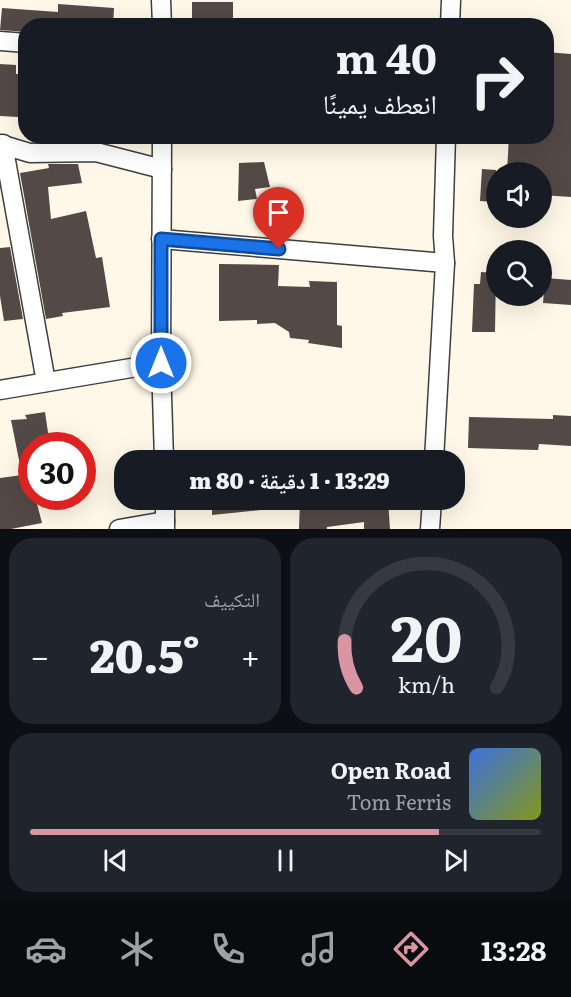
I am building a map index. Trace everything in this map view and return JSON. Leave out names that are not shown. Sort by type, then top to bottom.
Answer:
[{"type":"street","points":[[161,0],[162,18]]},
{"type":"street","points":[[450,0],[450,18]]},
{"type":"street","points":[[0,41],[18,42]]},
{"type":"street","points":[[46,382],[1,144],[30,153],[96,152],[162,169]]},
{"type":"street","points":[[162,144],[161,363],[164,450]]},
{"type":"street","points":[[435,450],[445,263],[443,236],[446,144]]},
{"type":"street","points":[[161,239],[445,263]]},
{"type":"street","points":[[0,390],[161,363]]},
{"type":"street","points":[[430,529],[431,510]]},
{"type":"street","points":[[119,529],[165,525]]},
{"type":"building","points":[[192,2],[233,2],[233,18],[192,18]]},
{"type":"building","points":[[58,4],[114,8],[113,18],[18,18],[18,31],[0,30],[2,8],[58,12]]},
{"type":"building","points":[[554,53],[571,54],[571,197],[552,196],[552,162],[508,162],[509,144],[554,144]]},
{"type":"building","points":[[0,64],[16,65],[18,117],[0,116]]},
{"type":"building","points":[[264,162],[270,187],[255,189],[257,199],[238,201],[239,163]]},
{"type":"building","points":[[48,164],[78,164],[82,183],[48,187],[51,219],[86,211],[96,258],[102,257],[110,307],[62,313],[63,316],[46,319],[20,173],[49,168]]},
{"type":"building","points":[[482,169],[486,169],[486,201],[480,201]]},
{"type":"building","points":[[10,247],[23,319],[4,321],[0,296],[0,248]]},
{"type":"building","points":[[219,264],[279,265],[278,286],[310,287],[309,281],[337,282],[337,325],[342,326],[342,348],[290,338],[289,332],[275,323],[257,324],[257,320],[219,321]]},
{"type":"building","points":[[481,272],[486,272],[486,306],[495,306],[495,332],[472,332],[474,284],[480,284]]},
{"type":"building","points":[[552,279],[571,280],[571,305],[552,304]]},
{"type":"building","points":[[45,412],[48,432],[18,432],[18,455],[11,420],[27,419],[25,415]]},
{"type":"building","points":[[553,415],[571,416],[571,446],[539,444],[538,450],[468,448],[469,417],[553,419]]},
{"type":"building","points":[[18,476],[18,510],[39,510],[42,523],[0,529],[0,478]]},
{"type":"building","points":[[212,510],[261,510],[212,515]]},
{"type":"building","points":[[300,510],[389,510],[390,529],[364,529],[364,522],[327,527],[327,529],[299,529]]},
{"type":"route","points":[[161,363],[161,239],[279,249]]}]
